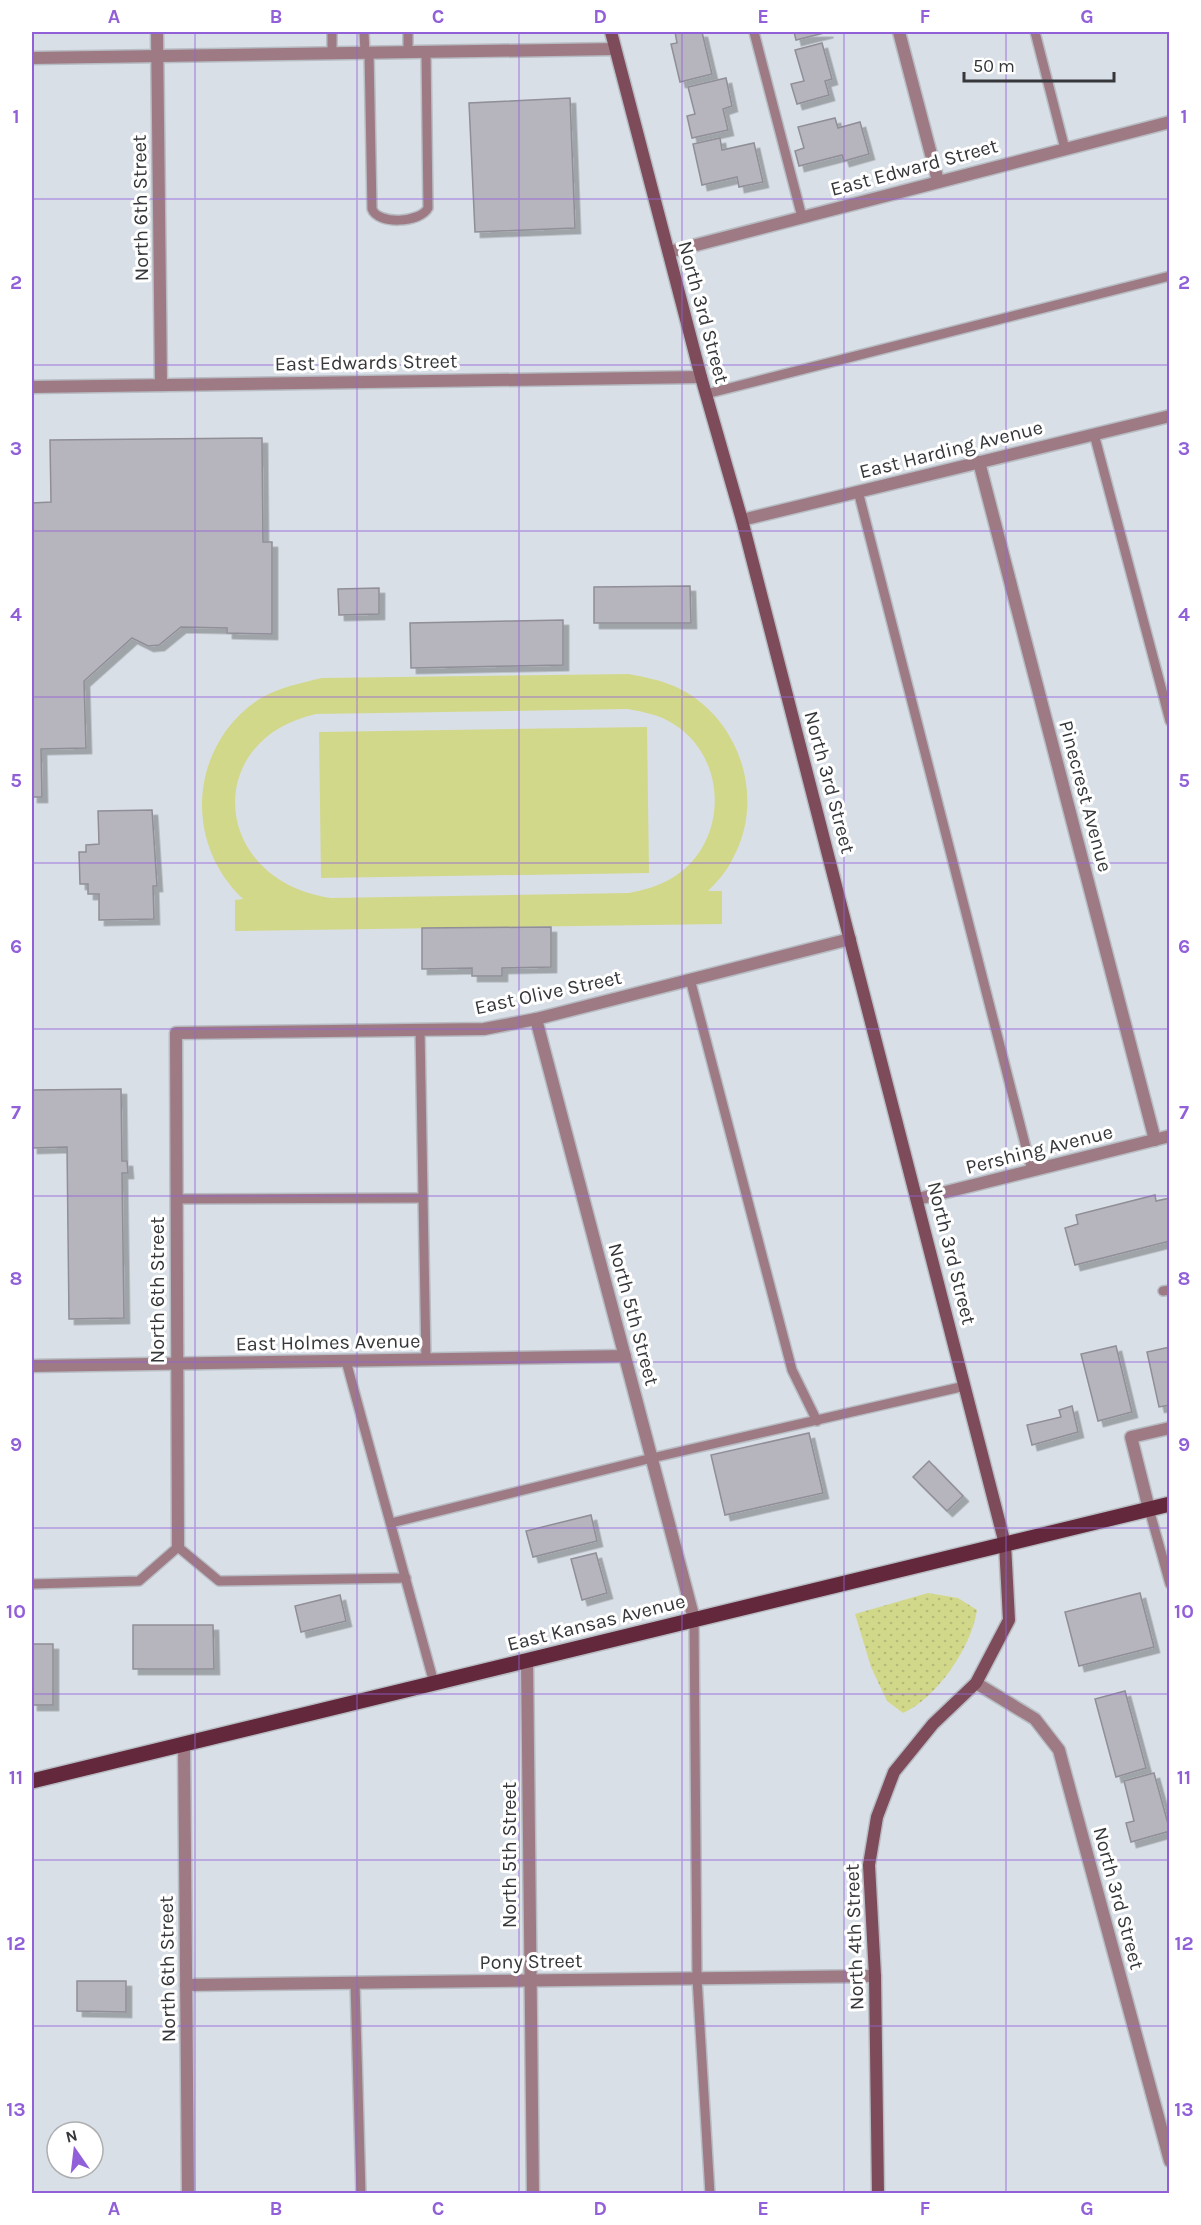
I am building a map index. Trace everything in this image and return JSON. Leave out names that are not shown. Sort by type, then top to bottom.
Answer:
[{"type":"main road","name":"North 3rd Street","points":[[611,32],[700,377],[742,520],[1005,1544]]},
{"type":"main road","name":"East Kansas Avenue","points":[[32,1780],[1170,1504]]},
{"type":"main road","name":"North 4th Street","points":[[878,2193],[875,1976],[869,1865],[877,1817],[894,1772],[933,1724],[976,1683],[1009,1620],[1005,1544]]},
{"type":"street","name":"North 6th Street","points":[[157,32],[161,385]]},
{"type":"street","points":[[899,32],[938,181]]},
{"type":"street","points":[[32,58],[615,49]]},
{"type":"street","name":"East Edward Street","points":[[669,252],[1170,122]]},
{"type":"street","name":"East Edwards Street","points":[[32,387],[700,377]]},
{"type":"street","name":"East Harding Avenue","points":[[742,520],[1170,416]]},
{"type":"street","name":"Pinecrest Avenue","points":[[979,462],[1155,1140]]},
{"type":"street","name":"East Olive Street","points":[[176,1033],[484,1029],[536,1019],[850,939]]},
{"type":"street","name":"North 5th Street","points":[[536,1019],[694,1619]]},
{"type":"street","name":"North 6th Street","points":[[176,1033],[178,1547]]},
{"type":"street","name":"Pershing Avenue","points":[[918,1199],[1170,1136]]},
{"type":"street","name":"East Holmes Avenue","points":[[32,1366],[625,1356]]},
{"type":"street","points":[[1149,1509],[1131,1437],[1170,1428]]},
{"type":"street","name":"North 5th Street","points":[[527,1660],[532,2193]]},
{"type":"street","name":"North 3rd Street","points":[[976,1683],[1035,1719],[1059,1750],[1170,2161]]},
{"type":"street","name":"North 6th Street","points":[[184,1744],[188,2193]]},
{"type":"street","name":"Pony Street","points":[[186,1985],[875,1976]]},
{"type":"lane","points":[[332,32],[332,53]]},
{"type":"lane","points":[[364,32],[367,52],[372,209],[374,214],[381,218],[417,218],[424,215],[428,208],[426,51]]},
{"type":"lane","points":[[408,32],[408,52]]},
{"type":"lane","points":[[754,32],[802,217]]},
{"type":"lane","points":[[1035,32],[1065,149]]},
{"type":"lane","points":[[706,394],[1170,276]]},
{"type":"lane","points":[[1094,434],[1170,721]]},
{"type":"lane","points":[[858,491],[1032,1171]]},
{"type":"lane","points":[[690,979],[792,1370],[817,1421]]},
{"type":"lane","points":[[420,1030],[426,1360]]},
{"type":"lane","points":[[176,1199],[423,1198]]},
{"type":"lane","points":[[346,1361],[434,1683]]},
{"type":"lane","points":[[391,1523],[652,1458],[965,1386]]},
{"type":"lane","points":[[1149,1509],[1170,1584]]},
{"type":"lane","points":[[32,1584],[139,1581],[178,1547],[219,1581],[406,1578]]},
{"type":"lane","points":[[694,1619],[697,1978],[710,2193]]},
{"type":"lane","points":[[355,1983],[361,2193]]},
{"type":"green space","points":[[629,674],[669,684],[696,699],[715,716],[730,736],[740,759],[746,784],[747,809],[743,834],[728,867],[708,891],[722,891],[722,924],[235,931],[235,900],[243,899],[223,876],[210,850],[203,822],[202,794],[208,766],[220,740],[237,717],[261,698],[283,688],[322,678]],"holes":[[[628,709],[667,720],[691,738],[704,757],[712,778],[715,800],[712,823],[704,844],[691,863],[672,878],[651,887],[629,893],[331,898],[291,886],[262,866],[243,839],[235,809],[238,779],[253,751],[278,729],[316,714]]]},
{"type":"green space","points":[[647,727],[649,873],[321,878],[319,732]]},
{"type":"green space","points":[[928,1593],[958,1598],[977,1610],[968,1639],[951,1669],[928,1696],[903,1713],[887,1701],[871,1667],[855,1614]]},
{"type":"building","points":[[675,32],[702,32],[712,74],[680,82],[671,44],[677,43]]},
{"type":"building","points":[[794,32],[828,32],[796,40]]},
{"type":"building","points":[[822,43],[832,79],[825,81],[829,95],[797,104],[791,84],[804,81],[795,50]]},
{"type":"building","points":[[726,78],[732,106],[723,109],[728,130],[692,138],[687,116],[695,114],[688,87]]},
{"type":"building","points":[[570,98],[575,228],[475,232],[469,103]]},
{"type":"building","points":[[835,118],[838,128],[860,122],[869,154],[844,161],[842,155],[799,166],[795,151],[804,148],[798,127]]},
{"type":"building","points":[[720,138],[722,150],[754,143],[763,182],[739,187],[737,177],[702,185],[693,144]]},
{"type":"building","points":[[262,438],[263,542],[272,542],[272,634],[227,633],[227,628],[181,627],[159,645],[148,646],[132,638],[84,681],[86,748],[41,749],[42,797],[32,797],[32,503],[51,502],[50,440]]},
{"type":"building","points":[[690,586],[691,623],[594,623],[594,587]]},
{"type":"building","points":[[379,588],[379,614],[339,615],[338,589]]},
{"type":"building","points":[[563,620],[563,665],[411,668],[410,623]]},
{"type":"building","points":[[152,810],[157,886],[153,886],[154,919],[99,920],[99,894],[88,894],[88,884],[80,884],[79,852],[86,852],[86,845],[99,844],[98,811]]},
{"type":"building","points":[[551,927],[551,967],[502,968],[502,976],[472,976],[472,968],[422,969],[422,928]]},
{"type":"building","points":[[121,1089],[122,1161],[127,1161],[128,1173],[122,1173],[124,1318],[69,1319],[67,1147],[32,1148],[32,1090]]},
{"type":"building","points":[[1155,1195],[1156,1201],[1170,1198],[1170,1241],[1075,1265],[1065,1228],[1078,1224],[1076,1215]]},
{"type":"building","points":[[1116,1346],[1132,1412],[1098,1421],[1081,1354]]},
{"type":"building","points":[[1170,1347],[1170,1405],[1159,1407],[1147,1352]]},
{"type":"building","points":[[1072,1406],[1078,1432],[1032,1445],[1027,1425],[1061,1417],[1059,1410]]},
{"type":"building","points":[[809,1433],[823,1493],[725,1515],[711,1455]]},
{"type":"building","points":[[929,1461],[963,1496],[947,1511],[913,1477]]},
{"type":"building","points":[[591,1515],[597,1541],[533,1557],[526,1531]]},
{"type":"building","points":[[596,1553],[607,1593],[582,1600],[571,1559]]},
{"type":"building","points":[[1140,1593],[1154,1647],[1079,1666],[1065,1612]]},
{"type":"building","points":[[340,1595],[346,1621],[301,1632],[295,1606]]},
{"type":"building","points":[[133,1625],[213,1625],[214,1669],[133,1669]]},
{"type":"building","points":[[32,1644],[53,1644],[53,1705],[32,1705]]},
{"type":"building","points":[[1125,1691],[1146,1768],[1116,1777],[1095,1699]]},
{"type":"building","points":[[1154,1773],[1170,1831],[1131,1842],[1126,1823],[1134,1821],[1124,1781]]},
{"type":"building","points":[[77,1981],[126,1981],[126,2012],[77,2011]]}]
